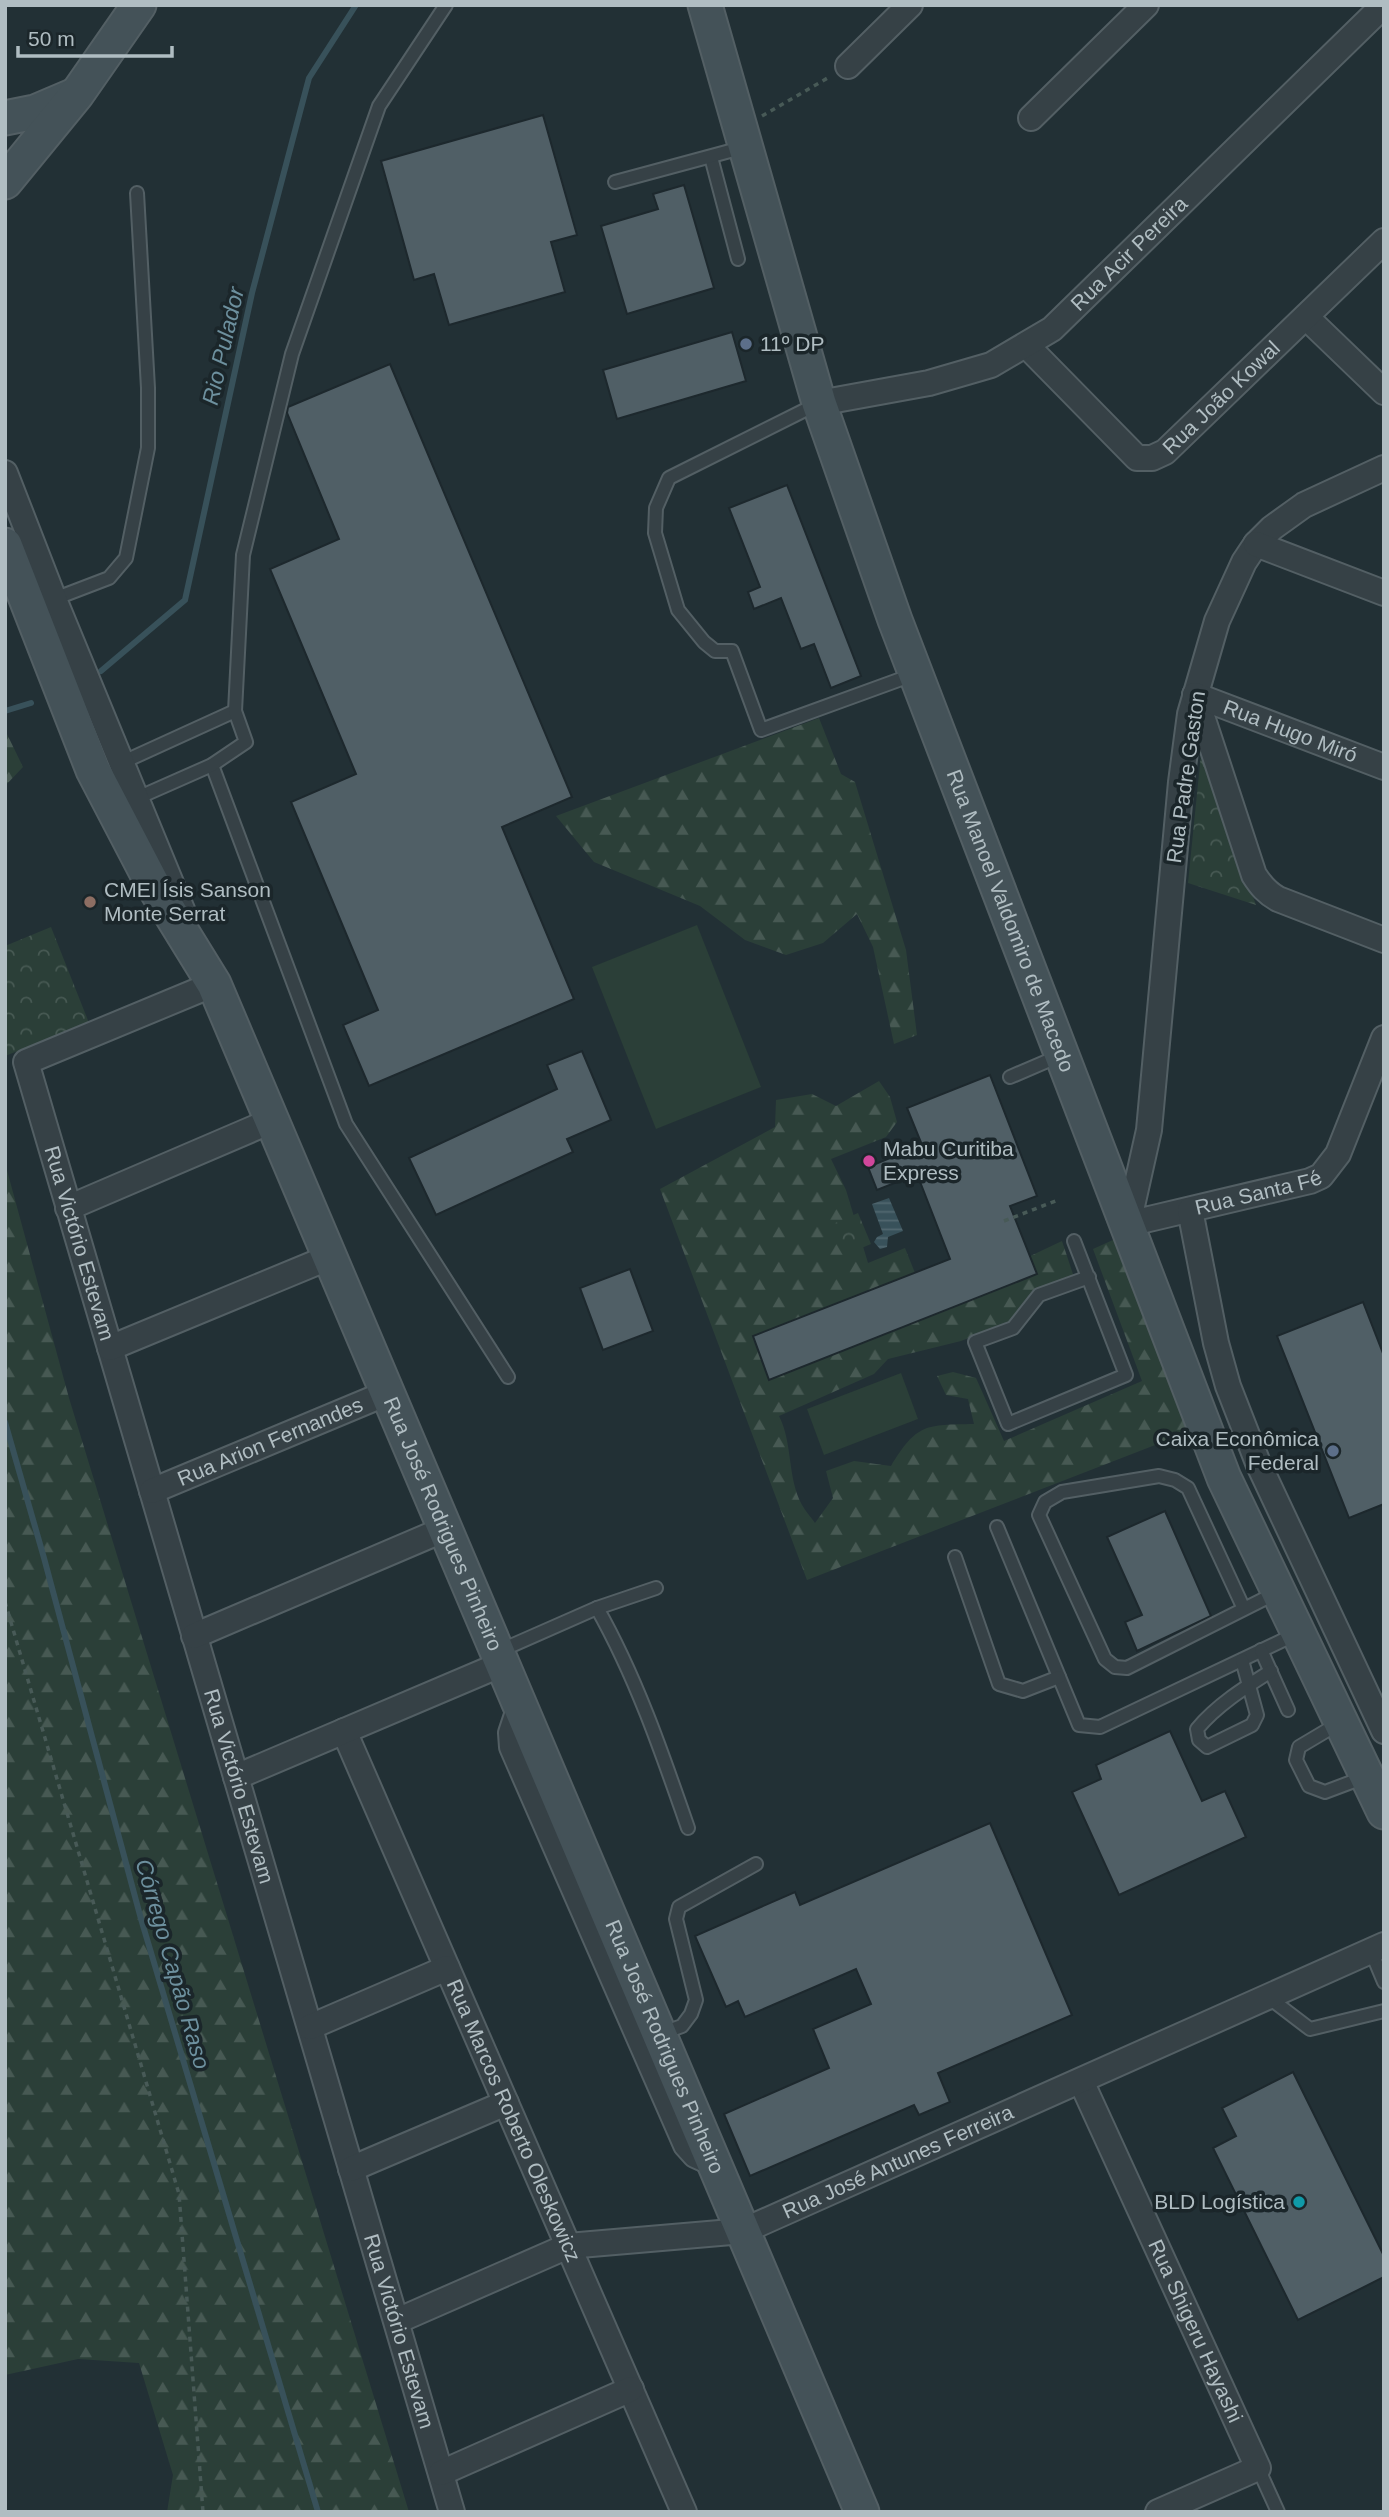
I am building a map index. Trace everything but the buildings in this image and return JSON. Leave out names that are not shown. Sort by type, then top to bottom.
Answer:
[{"type":"main road","points":[[5,182],[77,94],[139,5]]},
{"type":"main road","name":"Rua Manoel Valdomiro de Macedo","points":[[705,5],[819,403],[915,674],[1224,1478],[1341,1722],[1375,1778],[1384,1812]]},
{"type":"main road","points":[[5,118],[35,112],[77,94]]},
{"type":"main road","name":"Rua José Rodrigues Pinheiro","points":[[5,545],[51,668],[99,781],[153,885],[214,984],[862,2512]]},
{"type":"street","points":[[848,66],[910,5]]},
{"type":"street","points":[[1031,118],[1146,5]]},
{"type":"street","name":"Rua Acir Pereira","points":[[819,403],[929,383],[991,365],[1052,330],[1384,5]]},
{"type":"street","name":"Rua João Kowal","points":[[1026,345],[1137,458],[1152,458],[1165,452],[1384,241]]},
{"type":"street","points":[[1306,317],[1384,392]]},
{"type":"street","name":"Rua Padre Gaston","points":[[1128,1224],[1149,1130],[1181,782],[1195,695],[1204,660],[1229,592],[1256,544],[1272,528],[1304,505],[1384,468]]},
{"type":"street","points":[[5,473],[135,799],[214,984]]},
{"type":"street","points":[[5,529],[54,599]]},
{"type":"street","points":[[1256,544],[1384,593]]},
{"type":"street","points":[[1195,695],[1254,875],[1260,885],[1268,894],[1278,899],[1384,940]]},
{"type":"street","name":"Rua Hugo Miró","points":[[1195,695],[1384,766]]},
{"type":"street","name":"Rua Victório Estevam","points":[[214,984],[26,1062],[453,2512]]},
{"type":"street","name":"Rua Santa Fé","points":[[1128,1224],[1310,1181],[1321,1176],[1338,1154],[1384,1038]]},
{"type":"street","points":[[68,1208],[271,1121]]},
{"type":"street","points":[[1105,1163],[1128,1157],[1135,1152],[1149,1130]]},
{"type":"street","points":[[1189,1210],[1227,1386],[1263,1474],[1384,1731]]},
{"type":"street","points":[[110,1348],[330,1257]]},
{"type":"street","name":"Rua Arion Fernandes","points":[[152,1491],[387,1393]]},
{"type":"street","points":[[194,1636],[445,1529]]},
{"type":"street","points":[[236,1777],[344,1731],[500,1658]]},
{"type":"street","points":[[520,1706],[511,1732],[512,1747],[686,2145],[695,2155],[715,2164]]},
{"type":"street","name":"Rua Marcos Roberto Oleskowicz","points":[[344,1731],[684,2512]]},
{"type":"street","name":"Rua José Antunes Ferreira","points":[[397,2322],[568,2246],[743,2231],[1378,1948]]},
{"type":"street","points":[[310,2027],[447,1968]]},
{"type":"street","name":"Rua Shigeru Hayashi","points":[[1081,2081],[1258,2468]]},
{"type":"street","points":[[351,2169],[506,2103]]},
{"type":"street","points":[[441,2473],[631,2389]]},
{"type":"street","points":[[1158,2512],[1258,2468]]},
{"type":"lane","points":[[135,799],[212,765],[246,742],[235,711],[243,555],[292,354],[379,106],[446,5]]},
{"type":"lane","points":[[615,183],[745,145]]},
{"type":"lane","points":[[711,157],[738,259]]},
{"type":"lane","points":[[54,599],[109,578],[126,558],[148,448],[148,388],[137,193]]},
{"type":"lane","points":[[819,403],[669,478],[656,508],[655,533],[678,610],[704,642],[715,651],[732,651],[761,730],[915,674]]},
{"type":"lane","points":[[121,763],[235,711]]},
{"type":"lane","points":[[212,765],[346,1124],[508,1377]]},
{"type":"lane","points":[[1010,1077],[1063,1054]]},
{"type":"lane","points":[[1074,1241],[1089,1277],[1126,1375],[1008,1424],[975,1342],[1013,1328],[1040,1295],[1089,1277]]},
{"type":"lane","points":[[1244,1609],[1188,1488],[1175,1480],[1159,1476],[1062,1492],[1045,1502],[1038,1515],[1105,1659],[1115,1667],[1127,1668],[1279,1592]]},
{"type":"lane","points":[[997,1527],[1079,1725],[1100,1727],[1298,1633]]},
{"type":"lane","points":[[955,1557],[999,1684],[1023,1691],[1059,1677]]},
{"type":"lane","points":[[500,1658],[597,1608],[656,1588]]},
{"type":"lane","points":[[597,1608],[614,1639],[659,1745],[688,1828]]},
{"type":"lane","points":[[1261,1650],[1288,1710]]},
{"type":"lane","points":[[1242,1660],[1249,1685],[1257,1715],[1252,1725],[1207,1747],[1199,1740],[1197,1729],[1209,1716],[1249,1685],[1270,1671]]},
{"type":"lane","points":[[1341,1722],[1300,1747],[1296,1760],[1309,1786],[1325,1792],[1375,1778]]},
{"type":"lane","points":[[659,2034],[682,2026],[691,2014],[696,2000],[676,1919],[679,1908],[756,1864]]},
{"type":"lane","points":[[1378,1948],[1384,1982]]},
{"type":"lane","points":[[1268,1997],[1310,2029],[1384,2011]]},
{"type":"lane","points":[[1258,2468],[1278,2512]]},
{"type":"path","points":[[789,102],[848,66]]},
{"type":"path","points":[[1004,1220],[1058,1200]]},
{"type":"path","points":[[5,1602],[179,2194],[203,2512]]},
{"type":"green space","points":[[819,718],[841,774],[855,782],[906,950],[917,1035],[894,1044],[873,947],[857,914],[823,943],[786,955],[745,940],[700,906],[594,862],[556,816]]},
{"type":"green space","points":[[5,730],[23,767],[5,786]]},
{"type":"green space","points":[[1201,754],[1256,905],[1188,883]]},
{"type":"green space","points":[[697,925],[761,1087],[656,1129],[592,967]]},
{"type":"green space","points":[[51,927],[89,1023],[5,1056],[5,946]]},
{"type":"green space","points":[[879,1081],[890,1097],[897,1122],[886,1137],[831,1159],[846,1190],[868,1263],[905,1248],[915,1273],[753,1336],[770,1379],[1062,1241],[1074,1277],[1035,1291],[1009,1322],[961,1341],[888,1359],[874,1374],[779,1416],[786,1437],[797,1495],[815,1523],[833,1498],[826,1471],[854,1461],[891,1466],[908,1441],[924,1429],[974,1424],[968,1399],[946,1395],[937,1376],[953,1372],[976,1378],[1004,1441],[1142,1381],[1093,1249],[1124,1235],[1199,1428],[807,1580],[660,1189],[775,1127],[776,1100],[812,1094],[836,1106]]},
{"type":"green space","points":[[5,1163],[69,1398],[409,2512],[167,2512],[173,2475],[139,2363],[78,2359],[5,2375]]},
{"type":"green space","points":[[858,1213],[871,1244],[845,1255],[833,1224]]},
{"type":"green space","points":[[901,1373],[918,1419],[824,1455],[807,1409]]},
{"type":"water","points":[[889,1198],[903,1231],[888,1237],[887,1247],[880,1249],[874,1242],[883,1234],[872,1204]]},
{"type":"waterway","name":"Rio Pulador","points":[[101,671],[185,600],[252,293],[309,78],[356,5]]},
{"type":"waterway","name":"Rio Pulador","points":[[5,711],[31,703]]},
{"type":"waterway","name":"Córrego Capão Raso","points":[[5,1422],[141,1919],[318,2512]]},
{"type":"place","name":"11º DP","points":[[746,344]]},
{"type":"place","name":"CMEI Ísis Sanson Monte Serrat","points":[[90,902]]},
{"type":"place","name":"Mabu Curitiba Express","points":[[869,1161]]},
{"type":"place","name":"Caixa Econômica Federal","points":[[1333,1451]]},
{"type":"place","name":"BLD Logística","points":[[1299,2202]]}]
